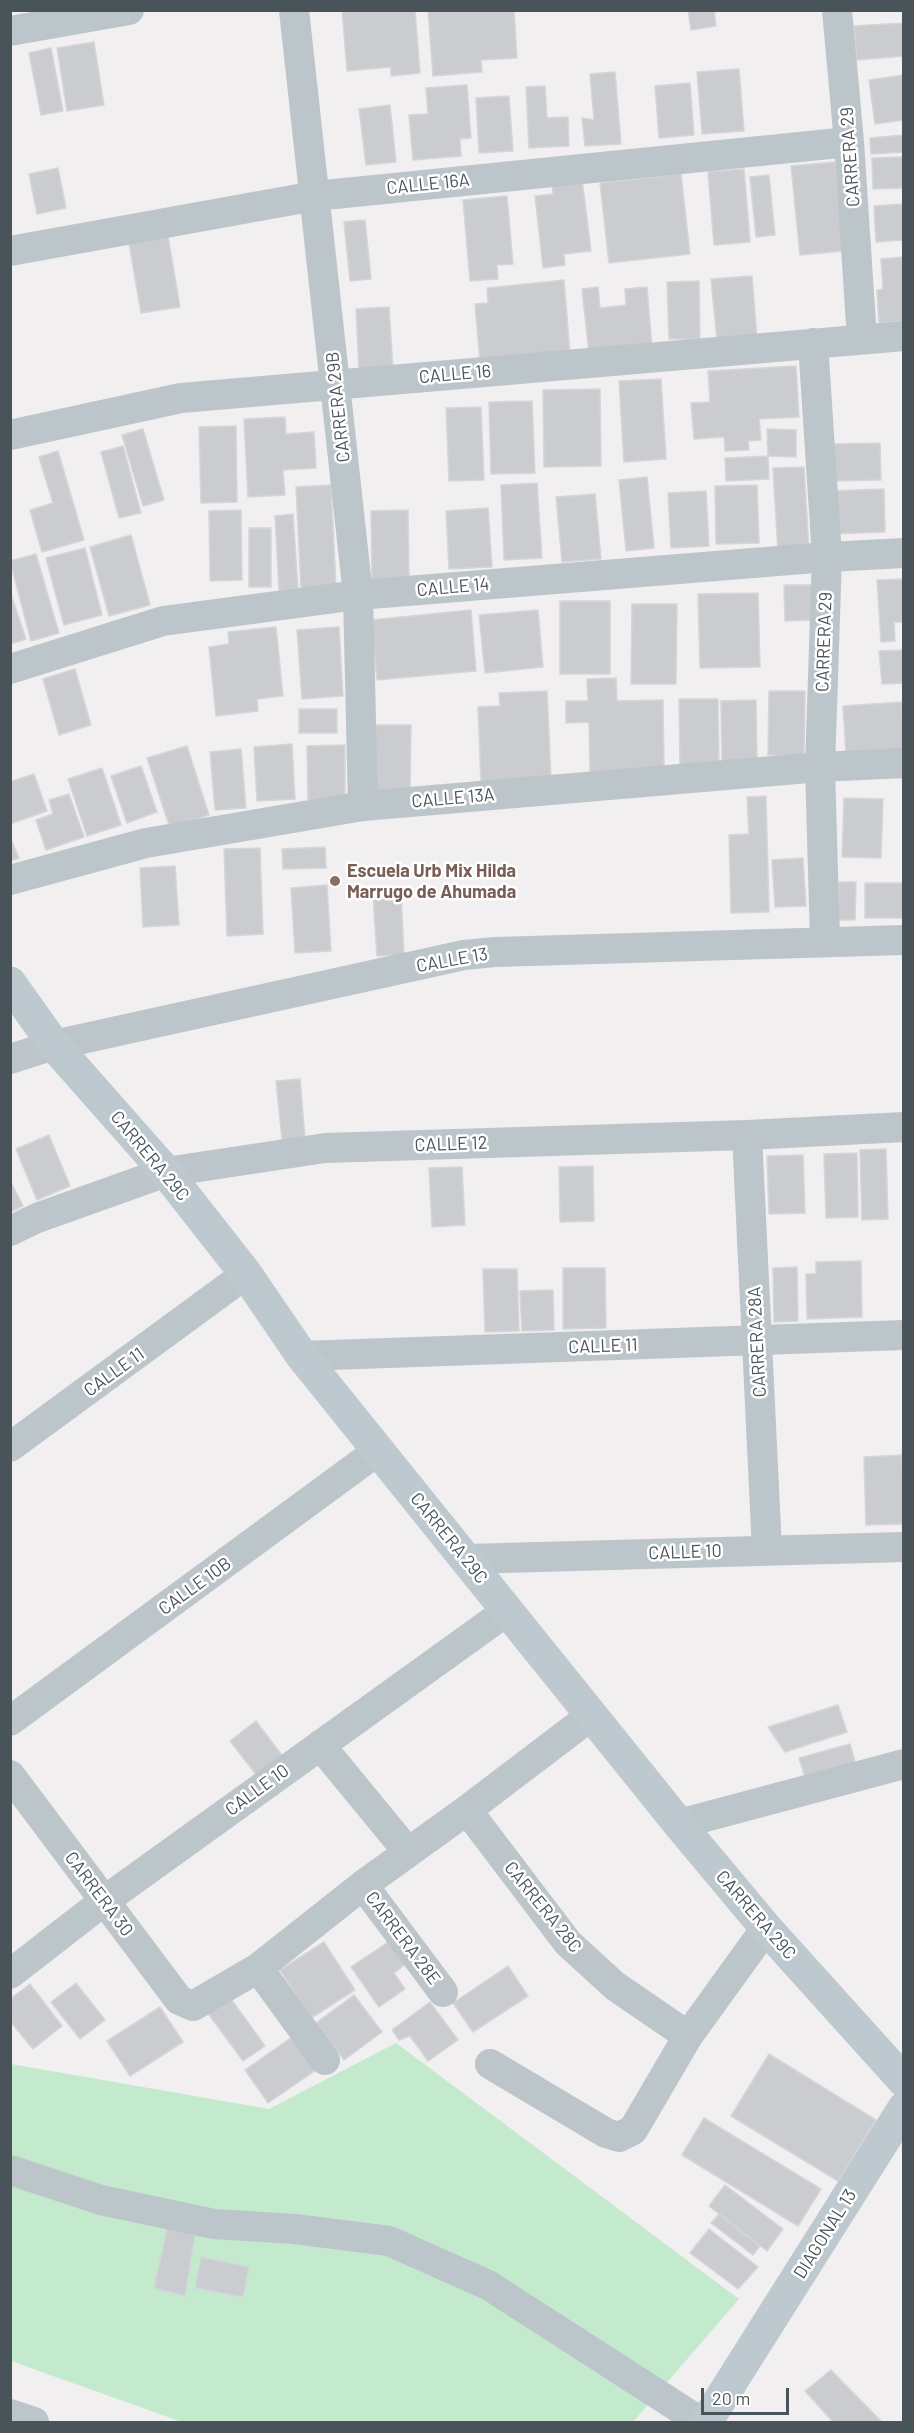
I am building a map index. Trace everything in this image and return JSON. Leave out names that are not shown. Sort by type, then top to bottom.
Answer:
[{"type":"street","points":[[10,31],[129,10]]},
{"type":"street","name":"CARRERA 29B","points":[[294,10],[358,595],[363,806]]},
{"type":"street","name":"CARRERA 29","points":[[837,10],[849,142],[862,339]]},
{"type":"street","name":"CALLE 16A","points":[[10,251],[315,196],[849,142]]},
{"type":"street","name":"CALLE 16","points":[[10,435],[181,398],[903,336]]},
{"type":"street","name":"CARRERA 29","points":[[813,343],[827,557],[820,767],[825,941]]},
{"type":"street","name":"CALLE 14","points":[[10,669],[163,621],[358,595],[827,557],[903,553]]},
{"type":"street","name":"CALLE 13A","points":[[10,880],[146,843],[363,806],[820,767],[903,763]]},
{"type":"street","name":"CALLE 13","points":[[10,1059],[54,1045],[464,955],[495,952],[903,940]]},
{"type":"street","name":"CARRERA 29C","points":[[10,983],[54,1045],[166,1172],[246,1274],[302,1356],[679,1824],[766,1928],[903,2081]]},
{"type":"street","name":"CALLE 12","points":[[10,1231],[37,1218],[166,1172],[325,1148],[903,1128]]},
{"type":"street","name":"CARRERA 28A","points":[[747,1135],[767,1550]]},
{"type":"street","name":"CALLE 11","points":[[10,1448],[246,1274]]},
{"type":"street","name":"CALLE 11","points":[[302,1356],[903,1335]]},
{"type":"street","name":"CALLE 10B","points":[[10,1721],[379,1450]]},
{"type":"street","name":"CALLE 10","points":[[466,1559],[903,1547]]},
{"type":"street","name":"CALLE 10","points":[[10,1974],[104,1901],[507,1611]]},
{"type":"street","points":[[325,2060],[258,1968],[363,1885],[592,1715]]},
{"type":"street","points":[[320,1745],[408,1852]]},
{"type":"street","points":[[679,1824],[903,1764]]},
{"type":"street","name":"CARRERA 30","points":[[10,1775],[179,2000],[193,2006],[258,1968]]},
{"type":"street","name":"CARRERA 28C","points":[[467,1810],[568,1943],[615,1986],[688,2036]]},
{"type":"street","name":"CARRERA 28E","points":[[363,1885],[443,1992]]},
{"type":"street","points":[[490,2064],[606,2133],[619,2137],[633,2130],[688,2036],[766,1928]]},
{"type":"street","name":"DIAGONAL 13","points":[[706,2422],[903,2108]]},
{"type":"street","points":[[10,2170],[100,2200],[214,2224],[295,2229],[389,2241],[488,2285],[701,2422]]},
{"type":"street","points":[[10,2414],[34,2422]]},
{"type":"green space","points":[[396,2043],[739,2299],[633,2422],[182,2422],[11,2361],[11,2064],[269,2109]]},
{"type":"building","points":[[342,10],[415,10],[420,73],[391,76],[391,67],[347,71]]},
{"type":"building","points":[[428,10],[514,10],[517,58],[481,60],[482,72],[433,76]]},
{"type":"building","points":[[688,10],[714,10],[716,26],[691,30]]},
{"type":"building","points":[[904,23],[904,56],[857,60],[854,26]]},
{"type":"building","points":[[94,42],[104,105],[67,111],[57,48]]},
{"type":"building","points":[[51,48],[63,111],[41,115],[29,53]]},
{"type":"building","points":[[739,69],[744,131],[702,134],[697,72]]},
{"type":"building","points":[[615,72],[621,144],[585,146],[582,118],[594,120],[590,74]]},
{"type":"building","points":[[904,75],[904,120],[875,124],[869,80]]},
{"type":"building","points":[[690,83],[694,135],[659,138],[655,86]]},
{"type":"building","points":[[467,85],[471,138],[460,139],[461,156],[413,160],[409,115],[428,114],[426,88]]},
{"type":"building","points":[[545,86],[547,118],[568,117],[569,146],[529,148],[526,87]]},
{"type":"building","points":[[509,96],[513,151],[479,153],[476,98]]},
{"type":"building","points":[[390,105],[396,162],[366,165],[359,109]]},
{"type":"building","points":[[904,135],[904,152],[871,154],[870,138]]},
{"type":"building","points":[[904,157],[904,188],[873,189],[872,158]]},
{"type":"building","points":[[835,162],[843,251],[800,255],[791,166]]},
{"type":"building","points":[[58,168],[66,208],[37,214],[29,174]]},
{"type":"building","points":[[744,169],[750,242],[714,245],[708,172]]},
{"type":"building","points":[[681,174],[690,254],[609,263],[600,183]]},
{"type":"building","points":[[769,175],[775,235],[756,237],[750,177]]},
{"type":"building","points":[[582,179],[591,251],[564,254],[565,265],[543,268],[535,196],[553,194],[552,182]]},
{"type":"building","points":[[507,196],[513,264],[497,265],[498,279],[470,281],[463,200]]},
{"type":"building","points":[[904,204],[904,240],[876,242],[874,206]]},
{"type":"building","points":[[365,220],[371,279],[350,281],[344,222]]},
{"type":"building","points":[[168,236],[180,307],[141,313],[129,243]]},
{"type":"building","points":[[904,257],[904,321],[879,323],[877,290],[883,289],[881,259]]},
{"type":"building","points":[[752,276],[757,337],[717,341],[711,279]]},
{"type":"building","points":[[564,280],[570,354],[480,362],[475,304],[488,303],[487,288]]},
{"type":"building","points":[[699,281],[700,339],[669,339],[667,282]]},
{"type":"building","points":[[598,287],[600,308],[626,305],[625,289],[647,287],[652,348],[589,354],[582,289]]},
{"type":"building","points":[[389,307],[393,369],[359,370],[356,309]]},
{"type":"building","points":[[796,366],[799,417],[759,419],[761,440],[748,441],[749,450],[725,451],[724,437],[694,439],[691,403],[710,402],[708,371]]},
{"type":"building","points":[[661,379],[666,459],[624,462],[619,381]]},
{"type":"building","points":[[600,389],[601,466],[544,467],[543,390]]},
{"type":"building","points":[[532,401],[535,473],[491,474],[489,402]]},
{"type":"building","points":[[481,407],[484,480],[449,481],[446,408]]},
{"type":"building","points":[[285,417],[286,434],[314,432],[316,468],[283,470],[285,495],[248,497],[244,419]]},
{"type":"building","points":[[236,426],[237,502],[201,503],[199,427]]},
{"type":"building","points":[[143,429],[164,500],[143,506],[122,435]]},
{"type":"building","points":[[767,429],[796,430],[796,457],[768,456]]},
{"type":"building","points":[[880,443],[881,480],[831,481],[830,444]]},
{"type":"building","points":[[123,446],[141,513],[119,518],[101,452]]},
{"type":"building","points":[[58,451],[84,540],[42,552],[30,510],[53,503],[39,457]]},
{"type":"building","points":[[768,456],[769,479],[726,481],[725,458]]},
{"type":"building","points":[[804,467],[809,550],[778,552],[773,468]]},
{"type":"building","points":[[647,477],[654,548],[626,551],[619,480]]},
{"type":"building","points":[[537,483],[542,558],[504,560],[501,485]]},
{"type":"building","points":[[331,485],[336,587],[301,589],[296,487]]},
{"type":"building","points":[[757,485],[759,543],[716,544],[715,486]]},
{"type":"building","points":[[884,489],[885,532],[831,534],[829,491]]},
{"type":"building","points":[[706,491],[709,546],[671,548],[668,493]]},
{"type":"building","points":[[595,494],[601,559],[562,562],[556,497]]},
{"type":"building","points":[[488,508],[492,567],[449,569],[446,511]]},
{"type":"building","points":[[241,510],[242,580],[210,581],[209,511]]},
{"type":"building","points":[[408,510],[409,579],[372,579],[371,511]]},
{"type":"building","points":[[293,514],[298,589],[279,590],[275,516]]},
{"type":"building","points":[[249,528],[271,528],[271,587],[249,587]]},
{"type":"building","points":[[131,535],[150,605],[109,616],[90,547]]},
{"type":"building","points":[[85,548],[102,615],[64,625],[46,558]]},
{"type":"building","points":[[36,554],[59,633],[31,641],[10,561]]},
{"type":"building","points":[[904,579],[904,622],[894,622],[895,641],[881,642],[877,580]]},
{"type":"building","points":[[784,585],[812,585],[813,620],[785,621]]},
{"type":"building","points":[[10,591],[26,639],[10,644]]},
{"type":"building","points":[[758,593],[760,667],[700,668],[698,594]]},
{"type":"building","points":[[560,601],[610,601],[610,674],[560,674]]},
{"type":"building","points":[[632,604],[677,604],[676,684],[631,684]]},
{"type":"building","points":[[471,610],[476,671],[377,680],[371,620]]},
{"type":"building","points":[[538,610],[543,667],[485,673],[479,615]]},
{"type":"building","points":[[276,627],[283,696],[257,699],[258,711],[216,716],[209,647],[229,644],[228,632]]},
{"type":"building","points":[[339,627],[343,696],[302,699],[297,630]]},
{"type":"building","points":[[904,650],[904,683],[882,684],[879,651]]},
{"type":"building","points":[[75,669],[91,725],[59,735],[43,679]]},
{"type":"building","points":[[616,678],[617,701],[663,700],[664,767],[590,772],[589,722],[566,723],[566,701],[588,701],[587,679]]},
{"type":"building","points":[[547,691],[551,779],[481,782],[478,707],[500,706],[499,693]]},
{"type":"building","points":[[769,691],[805,691],[804,756],[768,755]]},
{"type":"building","points":[[679,699],[718,699],[719,767],[680,767]]},
{"type":"building","points":[[756,700],[757,762],[722,763],[721,701]]},
{"type":"building","points":[[902,702],[904,752],[846,755],[843,706]]},
{"type":"building","points":[[299,709],[337,709],[337,733],[299,733]]},
{"type":"building","points":[[373,725],[411,725],[410,794],[373,794]]},
{"type":"building","points":[[292,744],[295,799],[257,801],[254,747]]},
{"type":"building","points":[[345,745],[345,800],[308,800],[307,746]]},
{"type":"building","points":[[187,746],[209,815],[170,828],[147,758]]},
{"type":"building","points":[[241,749],[246,808],[215,810],[210,752]]},
{"type":"building","points":[[141,766],[157,812],[127,823],[111,776]]},
{"type":"building","points":[[102,768],[121,825],[87,836],[68,779]]},
{"type":"building","points":[[34,774],[47,811],[10,824],[10,782]]},
{"type":"building","points":[[69,794],[84,837],[46,850],[36,820],[53,814],[49,800]]},
{"type":"building","points":[[766,796],[769,912],[731,913],[729,835],[749,834],[747,797]]},
{"type":"building","points":[[844,798],[883,799],[881,858],[842,857]]},
{"type":"building","points":[[10,837],[19,858],[10,861]]},
{"type":"building","points":[[325,847],[326,868],[283,869],[282,849]]},
{"type":"building","points":[[260,848],[263,934],[227,936],[224,849]]},
{"type":"building","points":[[803,858],[806,906],[775,907],[772,860]]},
{"type":"building","points":[[175,866],[179,925],[143,927],[140,868]]},
{"type":"building","points":[[839,882],[856,882],[855,920],[838,920]]},
{"type":"building","points":[[865,883],[904,883],[904,918],[865,918]]},
{"type":"building","points":[[327,885],[331,951],[295,953],[291,888]]},
{"type":"building","points":[[401,892],[404,955],[377,956],[373,894]]},
{"type":"building","points":[[300,1079],[305,1138],[282,1140],[276,1081]]},
{"type":"building","points":[[49,1135],[70,1186],[37,1200],[16,1149]]},
{"type":"building","points":[[886,1149],[888,1219],[862,1220],[860,1150]]},
{"type":"building","points":[[857,1153],[858,1217],[826,1218],[824,1154]]},
{"type":"building","points":[[803,1155],[805,1213],[769,1214],[767,1156]]},
{"type":"building","points":[[593,1166],[594,1221],[560,1222],[559,1167]]},
{"type":"building","points":[[462,1167],[465,1225],[432,1227],[429,1168]]},
{"type":"building","points":[[10,1180],[23,1206],[10,1212]]},
{"type":"building","points":[[861,1261],[862,1317],[807,1319],[806,1274],[816,1274],[816,1262]]},
{"type":"building","points":[[797,1267],[798,1321],[774,1322],[773,1268]]},
{"type":"building","points":[[563,1268],[605,1268],[606,1328],[563,1329]]},
{"type":"building","points":[[483,1269],[517,1269],[519,1331],[485,1332]]},
{"type":"building","points":[[553,1290],[554,1330],[522,1331],[520,1291]]},
{"type":"building","points":[[902,1455],[904,1524],[866,1525],[864,1457]]},
{"type":"building","points":[[838,1705],[847,1732],[785,1752],[768,1727]]},
{"type":"building","points":[[256,1721],[284,1758],[258,1777],[230,1741]]},
{"type":"building","points":[[850,1744],[857,1769],[807,1783],[799,1758]]},
{"type":"building","points":[[394,1938],[410,1961],[394,1973],[405,1989],[379,2007],[351,1967]]},
{"type":"building","points":[[324,1942],[355,1990],[311,2018],[280,1970]]},
{"type":"building","points":[[508,1966],[528,1996],[473,2032],[453,2003]]},
{"type":"building","points":[[76,1983],[105,2020],[80,2039],[51,2002]]},
{"type":"building","points":[[30,1984],[62,2026],[33,2049],[10,2021],[10,1999]]},
{"type":"building","points":[[226,1992],[265,2046],[243,2061],[204,2008]]},
{"type":"building","points":[[354,1995],[382,2032],[344,2060],[316,2023]]},
{"type":"building","points":[[430,2002],[458,2040],[428,2061],[410,2036],[399,2040],[392,2030]]},
{"type":"building","points":[[160,2007],[183,2042],[130,2076],[107,2041]]},
{"type":"building","points":[[299,2032],[322,2066],[268,2103],[245,2070]]},
{"type":"building","points":[[769,2054],[876,2120],[838,2181],[731,2116]]},
{"type":"building","points":[[704,2118],[821,2189],[798,2226],[682,2155]]},
{"type":"building","points":[[725,2185],[783,2229],[767,2251],[709,2206]]},
{"type":"building","points":[[719,2214],[760,2246],[753,2255],[711,2223]]},
{"type":"building","points":[[168,2223],[196,2229],[185,2296],[154,2288]]},
{"type":"building","points":[[709,2229],[758,2267],[738,2289],[690,2253]]},
{"type":"building","points":[[201,2257],[249,2267],[243,2297],[195,2288]]},
{"type":"building","points":[[831,2370],[882,2422],[833,2422],[805,2391]]},
{"type":"place","name":"Escuela Urb Mix Hilda Marrugo de Ahumada","points":[[335,881]]}]
